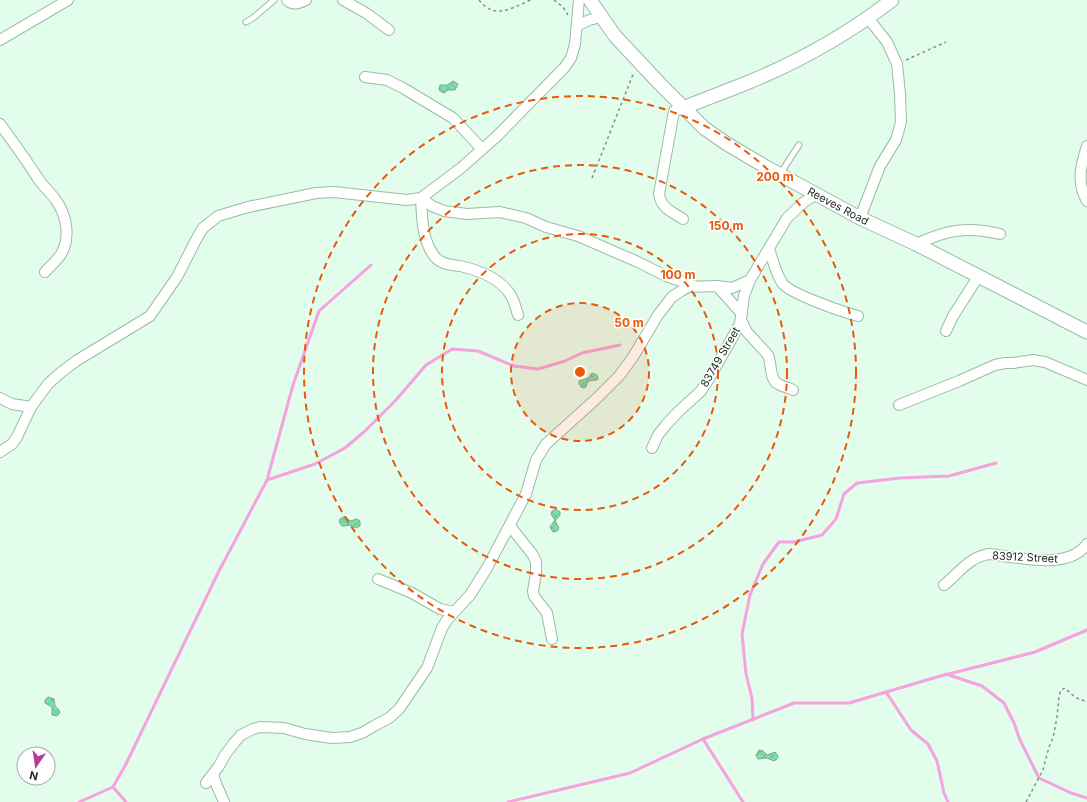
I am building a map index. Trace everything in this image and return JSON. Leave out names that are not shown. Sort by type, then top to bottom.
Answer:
[{"type":"street","points":[[0,40],[68,0]]},
{"type":"street","points":[[287,0],[294,4],[306,0]]},
{"type":"street","points":[[343,0],[366,13],[389,30]]},
{"type":"street","points":[[0,452],[12,444],[17,437],[31,407],[48,384],[59,374],[76,360],[150,316],[177,277],[203,228],[218,216],[248,207],[316,193],[334,192],[407,200],[421,198],[461,168],[513,122],[564,68],[573,53],[579,0]]},
{"type":"street","name":"Reeves Road","points":[[590,0],[600,17],[615,36],[679,109],[727,144],[780,175],[860,218],[916,244],[1087,332]]},
{"type":"street","points":[[683,219],[665,208],[660,201],[659,194],[679,109],[748,83],[787,65],[825,45],[868,18],[892,0]]},
{"type":"street","points":[[577,26],[589,20],[600,17]]},
{"type":"street","points":[[860,218],[880,166],[896,140],[901,122],[897,64],[887,42],[868,18]]},
{"type":"street","points":[[365,77],[387,80],[453,118],[482,149]]},
{"type":"street","points":[[0,124],[26,158],[40,182],[55,199],[65,220],[67,231],[64,248],[61,255],[45,272]]},
{"type":"street","points":[[1087,146],[1082,164],[1080,182],[1082,192],[1087,201]]},
{"type":"street","name":"83749 Street","points":[[652,448],[658,435],[672,418],[704,388],[741,317],[744,296],[750,280],[787,218],[798,207],[817,194]]},
{"type":"street","points":[[421,198],[432,206],[444,211],[467,214],[500,212],[526,218],[546,227],[578,236],[666,276],[695,286]]},
{"type":"street","points":[[421,198],[422,223],[425,235],[434,256],[439,261],[444,263],[482,272],[493,279],[510,294],[518,315]]},
{"type":"street","points":[[916,244],[951,232],[965,230],[978,230],[1000,234]]},
{"type":"street","points":[[769,249],[779,278],[788,289],[844,313],[858,316]]},
{"type":"street","points":[[946,331],[953,316],[978,277]]},
{"type":"street","points":[[206,783],[213,775],[234,742],[241,735],[253,729],[260,727],[284,728],[305,734],[341,738],[362,733],[389,718],[398,709],[427,668],[442,628],[477,586],[526,494],[532,471],[540,452],[546,444],[619,376],[633,357],[658,315],[666,304],[680,291],[688,287],[695,286],[732,288],[750,280]]},
{"type":"street","points":[[717,286],[741,317]]},
{"type":"street","name":"83749 Street","points":[[741,317],[747,332],[768,355],[773,379],[777,384],[794,390]]},
{"type":"street","points":[[900,406],[995,365],[1005,363],[1033,360],[1039,361],[1087,380]]},
{"type":"street","points":[[0,398],[12,404],[31,407]]},
{"type":"street","points":[[510,526],[533,555],[536,562],[533,590],[534,596],[547,613],[552,639]]},
{"type":"street","name":"83912 Street","points":[[944,585],[966,564],[984,555],[989,554],[1024,559],[1056,560],[1078,554],[1087,544]]},
{"type":"street","points":[[378,579],[412,593],[433,606],[454,612]]},
{"type":"street","points":[[213,775],[216,786],[224,802]]},
{"type":"lane","points":[[246,22],[274,0]]},
{"type":"lane","points":[[780,175],[800,145]]},
{"type":"path","points":[[479,0],[491,10],[502,12],[511,10],[531,0]]},
{"type":"path","points":[[554,0],[563,7],[568,16],[577,26]]},
{"type":"path","points":[[897,64],[946,42]]},
{"type":"path","points":[[592,178],[638,61]]},
{"type":"path","points":[[1026,802],[1043,770],[1053,738],[1061,690],[1065,688],[1071,695],[1078,699],[1087,701]]},
{"type":"building","points":[[453,81],[458,84],[455,90],[448,90],[444,93],[440,91],[440,85],[447,85]]},
{"type":"building","points":[[592,373],[597,375],[597,380],[588,381],[586,387],[581,387],[579,381],[588,378]]},
{"type":"building","points":[[556,509],[560,512],[560,515],[555,521],[559,528],[557,531],[553,532],[550,527],[555,520],[551,514],[552,511]]},
{"type":"building","points":[[343,517],[346,517],[350,521],[357,519],[360,521],[360,526],[356,528],[350,525],[342,526],[339,522]]},
{"type":"building","points":[[48,697],[54,699],[55,706],[60,713],[57,716],[52,715],[52,707],[45,703],[45,700]]},
{"type":"building","points":[[759,750],[763,751],[767,755],[775,752],[778,756],[777,759],[774,761],[767,758],[758,759],[756,755]]},
{"type":"waterway","points":[[79,802],[113,787],[126,764],[219,571],[267,480],[293,385],[319,311],[371,265]]},
{"type":"waterway","points":[[267,480],[315,464],[345,448],[365,431],[396,400],[426,365],[452,349],[478,351],[514,366],[538,369],[565,361],[582,353],[620,345]]},
{"type":"waterway","points":[[753,720],[752,698],[746,674],[742,634],[750,595],[763,564],[779,542],[794,542],[822,535],[836,519],[844,494],[857,483],[900,478],[949,476],[996,463]]},
{"type":"waterway","points":[[508,802],[630,773],[703,739],[794,703],[849,703],[937,677],[1035,652],[1087,630]]},
{"type":"waterway","points":[[946,674],[982,686],[1004,703],[1039,778],[1071,793],[1087,798]]},
{"type":"waterway","points":[[886,692],[911,730],[928,744],[937,761],[944,793],[948,802]]},
{"type":"waterway","points":[[703,739],[743,802]]},
{"type":"waterway","points":[[113,787],[126,802]]}]
